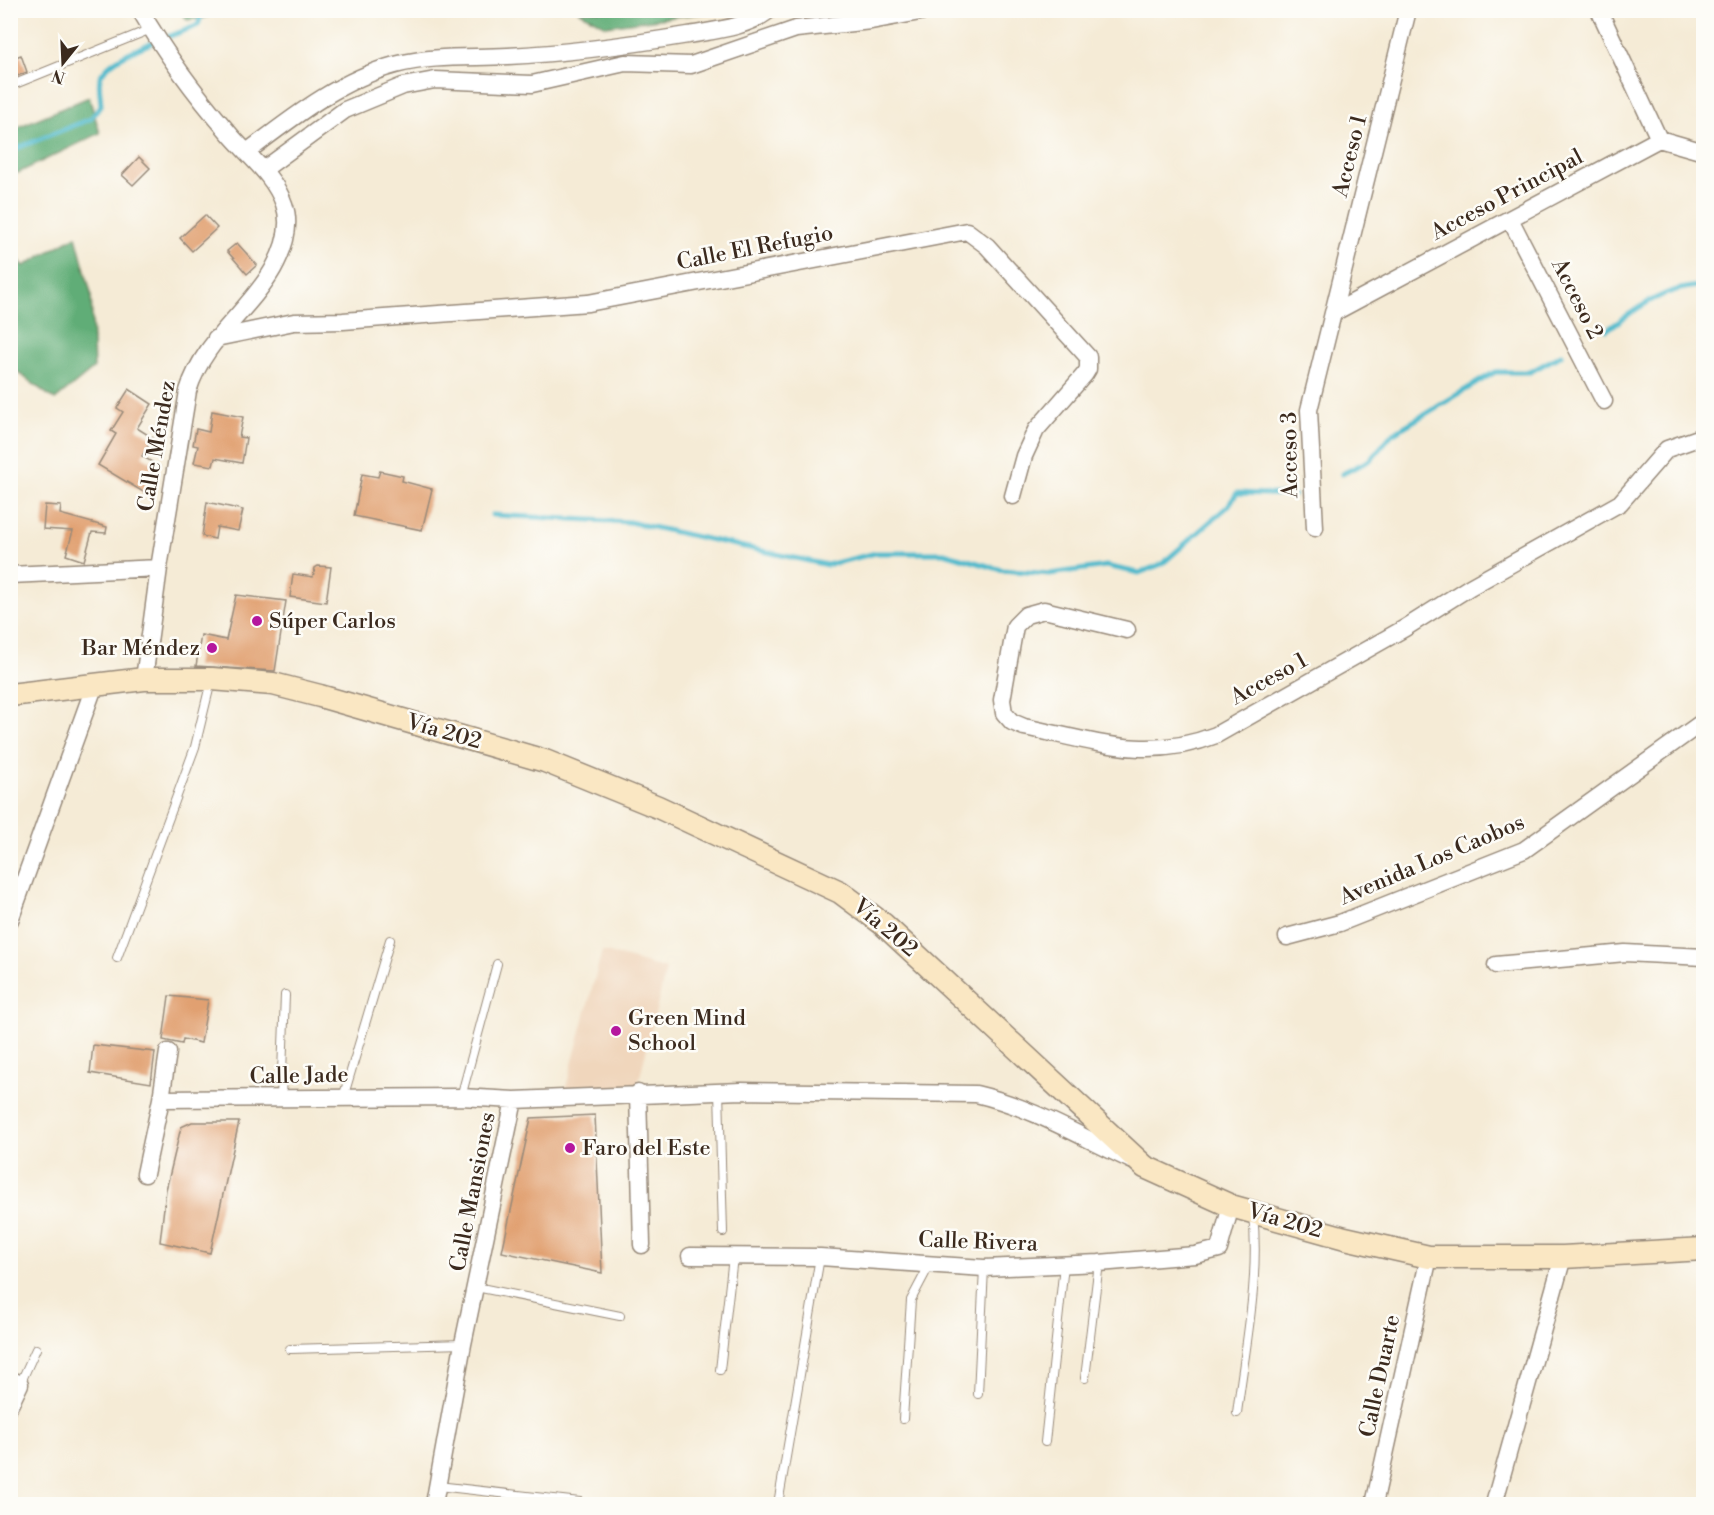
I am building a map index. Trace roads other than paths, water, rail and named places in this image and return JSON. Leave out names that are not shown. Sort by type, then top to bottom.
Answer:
[{"type":"main road","name":"Vía 202","points":[[10,695],[144,680],[212,680],[273,684],[545,761],[658,807],[840,892],[883,924],[1145,1167],[1231,1206],[1346,1238],[1429,1257],[1563,1257],[1704,1249]]},
{"type":"street","name":"Calle Méndez","points":[[140,10],[151,29],[207,106],[263,170],[284,204],[287,232],[283,249],[262,288],[216,338],[195,369],[188,391],[159,567],[144,680]]},
{"type":"street","points":[[247,152],[304,110],[366,76],[395,65],[429,58],[508,56],[623,46],[746,24],[770,10]]},
{"type":"street","points":[[263,170],[345,110],[374,96],[412,84],[438,80],[532,84],[625,63],[691,65],[796,29],[871,21],[931,10]]},
{"type":"street","name":"Acceso 1","points":[[1335,312],[1408,10]]},
{"type":"street","points":[[1599,10],[1659,139],[1704,152]]},
{"type":"street","name":"Acceso Principal","points":[[1335,312],[1659,139]]},
{"type":"street","name":"Acceso 2","points":[[1510,219],[1604,401]]},
{"type":"street","name":"Calle El Refugio","points":[[216,338],[294,322],[343,321],[588,303],[967,231],[987,246],[1088,357],[1088,369],[1085,374],[1036,430],[1029,442],[1013,496]]},
{"type":"street","name":"Acceso 3","points":[[1315,528],[1309,410],[1335,312]]},
{"type":"street","name":"Acceso 1","points":[[1127,630],[1044,610],[1026,615],[1015,626],[1002,700],[1004,713],[1012,722],[1024,727],[1141,750],[1190,745],[1216,735],[1405,628],[1470,586],[1620,503],[1668,449],[1704,436]]},
{"type":"street","points":[[10,575],[159,567]]},
{"type":"street","points":[[10,920],[94,687]]},
{"type":"street","name":"Avenida Los Caobos","points":[[1287,938],[1340,923],[1524,850],[1704,721]]},
{"type":"street","points":[[1496,965],[1625,953],[1704,957]]},
{"type":"street","points":[[145,1174],[161,1100],[168,1052]]},
{"type":"street","name":"Calle Mansiones","points":[[434,1504],[514,1100],[719,1091],[976,1094],[1005,1101],[1064,1125],[1145,1167]]},
{"type":"street","points":[[638,1093],[642,1245]]},
{"type":"street","name":"Calle Jade","points":[[161,1100],[461,1096],[514,1100]]},
{"type":"street","name":"Calle Rivera","points":[[690,1256],[820,1257],[984,1268],[1064,1266],[1195,1255],[1219,1249],[1231,1206]]},
{"type":"street","name":"Calle Duarte","points":[[1374,1504],[1429,1257]]},
{"type":"street","points":[[1494,1504],[1563,1257]]},
{"type":"street","points":[[10,1405],[15,1382]]},
{"type":"lane","points":[[10,86],[151,29]]},
{"type":"lane","points":[[117,958],[195,747],[212,680]]},
{"type":"lane","points":[[343,1098],[390,940]]},
{"type":"lane","points":[[461,1096],[497,964]]},
{"type":"lane","points":[[280,1098],[285,995]]},
{"type":"lane","points":[[719,1091],[723,1232]]},
{"type":"lane","points":[[1237,1413],[1256,1239],[1253,1212]]},
{"type":"lane","points":[[720,1370],[733,1257]]},
{"type":"lane","points":[[778,1504],[820,1257]]},
{"type":"lane","points":[[903,1419],[911,1300],[930,1263]]},
{"type":"lane","points":[[1085,1378],[1099,1263]]},
{"type":"lane","points":[[1045,1442],[1064,1266]]},
{"type":"lane","points":[[978,1395],[984,1268]]},
{"type":"lane","points":[[476,1287],[620,1316]]},
{"type":"lane","points":[[290,1349],[464,1344]]},
{"type":"lane","points":[[15,1382],[36,1349]]},
{"type":"lane","points":[[438,1486],[580,1502]]},
{"type":"waterway","points":[[10,151],[90,119],[101,106],[99,81],[106,69],[128,53],[198,25],[203,10]]},
{"type":"waterway","points":[[1607,330],[1641,306],[1665,294],[1690,287],[1704,286]]},
{"type":"waterway","points":[[1342,474],[1370,460],[1392,434],[1495,372],[1530,372],[1561,355]]},
{"type":"waterway","points":[[492,515],[629,522],[827,565],[876,553],[944,553],[1002,570],[1050,574],[1106,566],[1139,573],[1162,564],[1228,506],[1237,493],[1294,495]]},
{"type":"place","name":"Súper Carlos","points":[[257,621]]},
{"type":"place","name":"Bar Méndez","points":[[212,648]]},
{"type":"place","name":"Green Mind School","points":[[616,1031]]},
{"type":"place","name":"Faro del Este","points":[[570,1148]]}]
